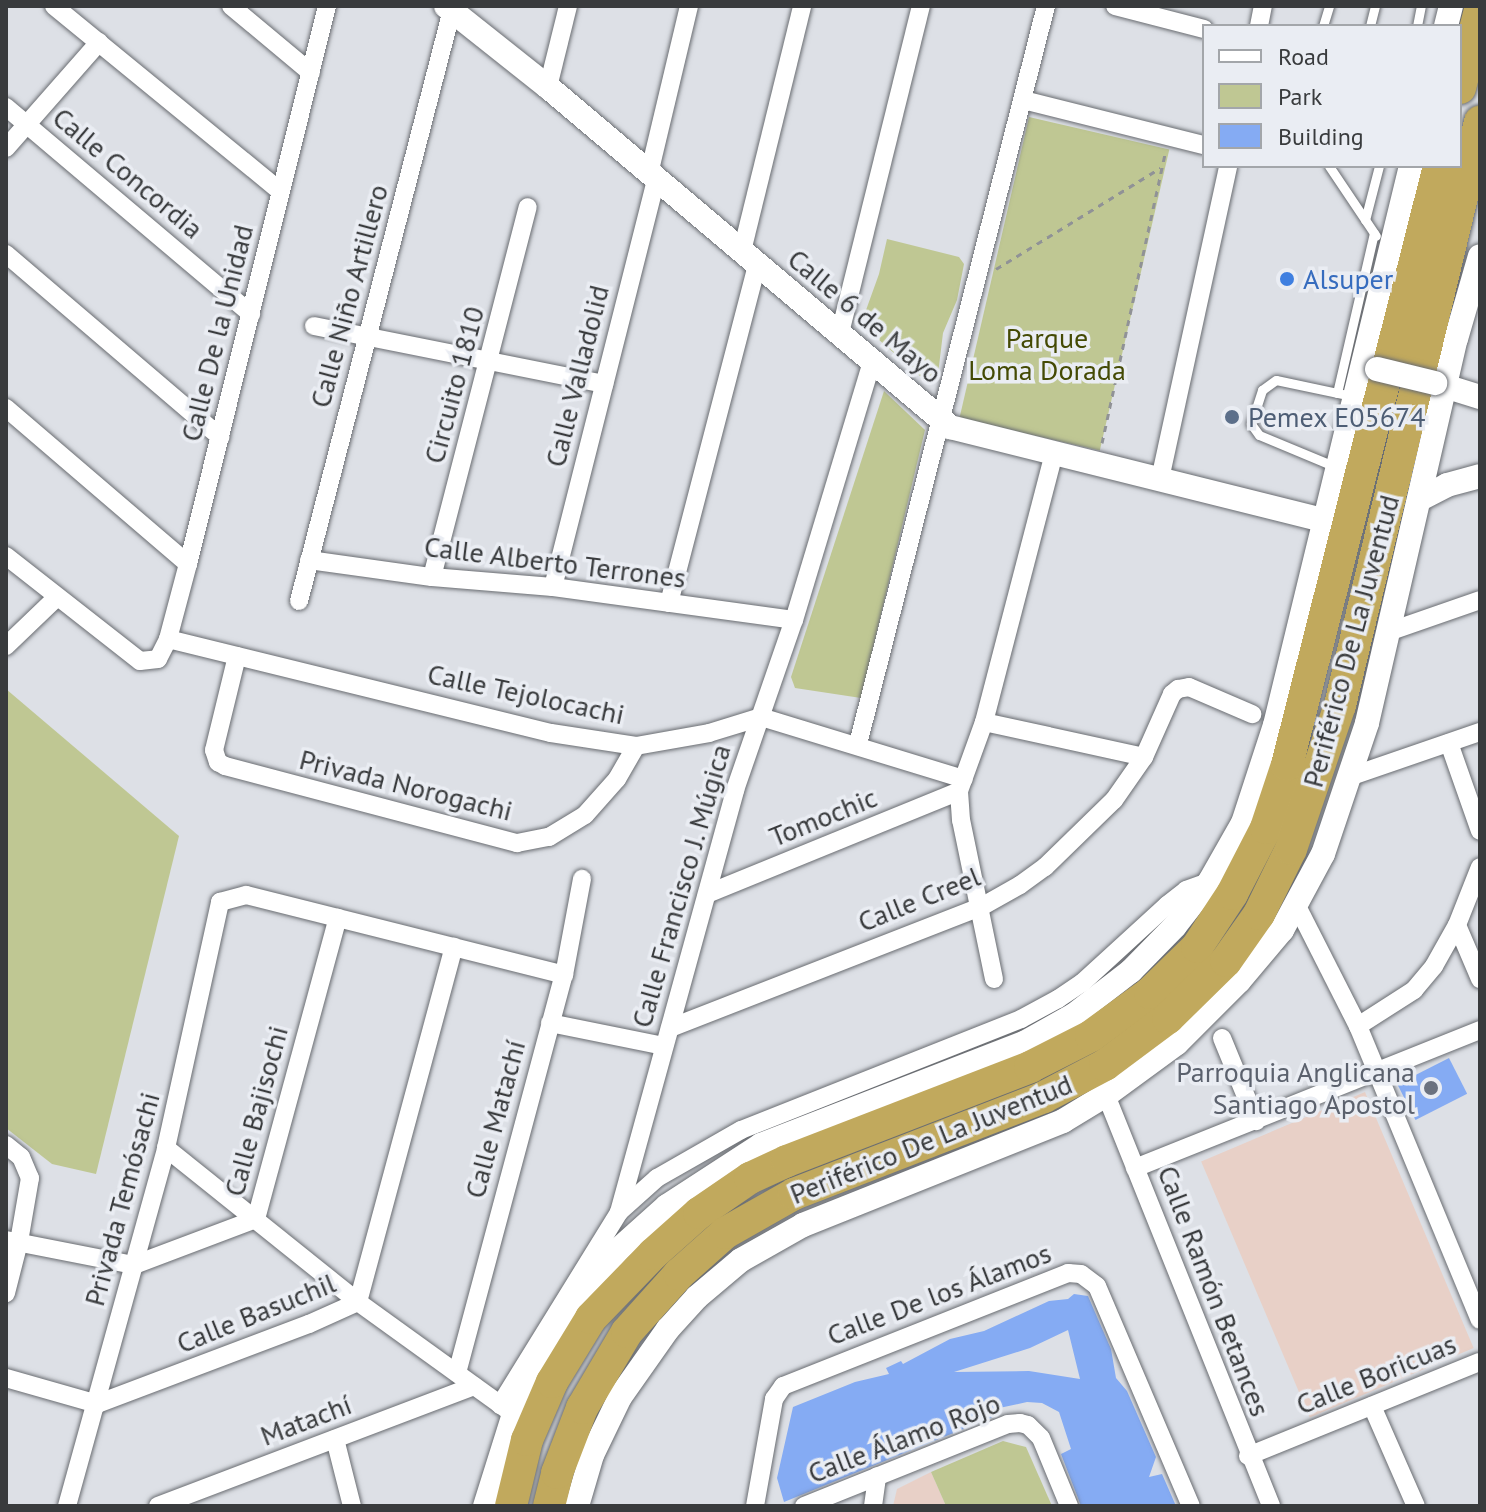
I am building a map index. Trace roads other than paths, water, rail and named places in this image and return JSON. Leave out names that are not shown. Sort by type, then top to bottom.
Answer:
[{"type":"highway","points":[[1462,80],[1480,10]]},
{"type":"highway","name":"Periférico De La Juventud","points":[[549,1506],[557,1473],[582,1408],[627,1332],[679,1274],[725,1233],[794,1194],[1044,1097],[1105,1065],[1168,1018],[1216,971],[1259,914],[1291,849],[1340,705],[1480,122]]},
{"type":"highway","name":"Periférico De La Juventud","points":[[511,1506],[527,1440],[552,1382],[591,1318],[653,1254],[699,1213],[750,1178],[787,1161],[1030,1067],[1091,1036],[1150,993],[1197,947],[1232,894],[1266,828],[1287,765],[1438,168]]},
{"type":"main road","name":"Calle 6 de Mayo","points":[[450,7],[950,427],[1323,520]]},
{"type":"main road","points":[[485,1506],[507,1409],[571,1311],[618,1250],[667,1206],[761,1145],[1026,1042],[1088,991],[1131,971],[1164,938],[1210,881],[1254,796],[1275,725],[1336,467],[1346,395],[1370,367],[1388,254],[1410,168]]},
{"type":"main road","points":[[577,1506],[592,1455],[620,1397],[668,1329],[697,1297],[741,1260],[803,1225],[1063,1121],[1106,1095],[1177,1043],[1282,930],[1323,854],[1367,723],[1420,499],[1440,385],[1480,256]]},
{"type":"main road","points":[[1370,367],[1480,397]]},
{"type":"main road","points":[[1420,499],[1447,485],[1480,476]]},
{"type":"street","points":[[54,6],[280,191]]},
{"type":"street","points":[[231,6],[311,73]]},
{"type":"street","name":"Calle De la Unidad","points":[[56,598],[136,659],[147,663],[158,659],[168,639],[327,6]]},
{"type":"street","points":[[548,87],[568,6]]},
{"type":"street","name":"Calle Valladolid","points":[[553,587],[653,177],[689,6]]},
{"type":"street","points":[[669,603],[750,258],[802,6]]},
{"type":"street","points":[[840,333],[921,6]]},
{"type":"street","points":[[858,744],[1046,6]]},
{"type":"street","points":[[1115,6],[1202,28]]},
{"type":"street","name":"Calle Niño Artillero","points":[[299,601],[450,7]]},
{"type":"street","points":[[6,148],[99,42]]},
{"type":"street","points":[[1023,100],[1202,144]]},
{"type":"street","name":"Calle Concordia","points":[[6,107],[251,314]]},
{"type":"street","points":[[1160,479],[1228,168]]},
{"type":"street","name":"Circuito 1810","points":[[432,577],[528,207]]},
{"type":"street","points":[[6,254],[220,437]]},
{"type":"street","points":[[314,326],[604,384]]},
{"type":"street","name":"Calle Francisco J. Múgica","points":[[507,1409],[619,1212],[735,790],[794,620],[872,361]]},
{"type":"street","points":[[6,408],[188,564]]},
{"type":"street","points":[[994,979],[961,820],[962,785],[984,722],[1054,453]]},
{"type":"street","points":[[6,556],[56,598],[6,646]]},
{"type":"street","name":"Calle Alberto Terrones","points":[[309,560],[432,577],[553,587],[794,620]]},
{"type":"street","points":[[1388,632],[1480,600]]},
{"type":"street","name":"Calle Tejolocachi","points":[[168,639],[551,733],[636,746],[709,733],[761,717]]},
{"type":"street","name":"Privada Norogachi","points":[[237,656],[214,750],[218,762],[232,769],[517,843],[549,837],[585,815],[617,779],[636,746]]},
{"type":"street","name":"Calle Creel","points":[[667,1037],[981,907],[1045,867],[1114,800],[1144,757],[1172,694],[1178,689],[1189,687],[1252,714]]},
{"type":"street","points":[[761,717],[858,744],[962,785]]},
{"type":"street","points":[[984,722],[1144,757]]},
{"type":"street","points":[[1349,777],[1480,732]]},
{"type":"street","points":[[1449,743],[1480,831]]},
{"type":"street","name":"Tomochic","points":[[707,894],[962,785]]},
{"type":"street","points":[[1358,1026],[1414,990],[1434,966],[1457,925],[1480,867]]},
{"type":"street","name":"Calle Matachí","points":[[457,1373],[564,975],[582,879]]},
{"type":"street","name":"Privada Temósachi","points":[[67,1506],[166,1148],[220,902],[246,895],[338,918]]},
{"type":"street","points":[[1297,906],[1358,1026],[1480,1320]]},
{"type":"street","points":[[338,918],[564,975]]},
{"type":"street","name":"Calle Bajisochi","points":[[134,1265],[256,1219],[338,918]]},
{"type":"street","points":[[1457,925],[1480,979]]},
{"type":"street","name":"Calle Basuchil","points":[[97,1404],[309,1324],[358,1302],[454,947]]},
{"type":"street","points":[[619,1212],[657,1178],[741,1130],[1088,991]]},
{"type":"street","points":[[550,1023],[667,1037]]},
{"type":"street","points":[[1135,1168],[1480,1030]]},
{"type":"street","points":[[1222,1038],[1256,1121]]},
{"type":"street","name":"Calle Ramón Betances","points":[[1106,1095],[1248,1456],[1271,1506]]},
{"type":"street","points":[[6,1145],[21,1157],[29,1171],[13,1241],[6,1293]]},
{"type":"street","points":[[166,1148],[358,1302],[507,1409]]},
{"type":"street","points":[[13,1241],[134,1265]]},
{"type":"street","name":"Calle De los Álamos","points":[[755,1506],[774,1399],[783,1386],[1068,1273],[1081,1274],[1097,1286],[1191,1506]]},
{"type":"street","name":"Calle Boricuas","points":[[1248,1456],[1480,1362]]},
{"type":"street","points":[[6,1378],[97,1404]]},
{"type":"street","name":"Matachí","points":[[158,1506],[474,1386]]},
{"type":"street","points":[[1372,1406],[1416,1506]]},
{"type":"street","name":"Calle Álamo Rojo","points":[[804,1506],[1008,1424],[1020,1423],[1028,1425],[1041,1438],[1069,1506]]},
{"type":"street","points":[[335,1439],[352,1506]]},
{"type":"street","points":[[873,1506],[877,1476]]},
{"type":"lane","points":[[1332,168],[1388,254]]},
{"type":"lane","points":[[1365,220],[1378,168]]},
{"type":"lane","points":[[1336,467],[1259,435],[1251,424],[1262,390],[1276,380],[1346,395],[1374,233]]},
{"type":"place","name":"Alsuper","points":[[1287,279]]},
{"type":"place","name":"Pemex E05674","points":[[1232,417]]},
{"type":"place","name":"Parroquia Anglicana Santiago Apostol","points":[[1431,1088]]},
{"type":"park label","name":"Parque Loma Dorada","points":[[1047,354]]}]
